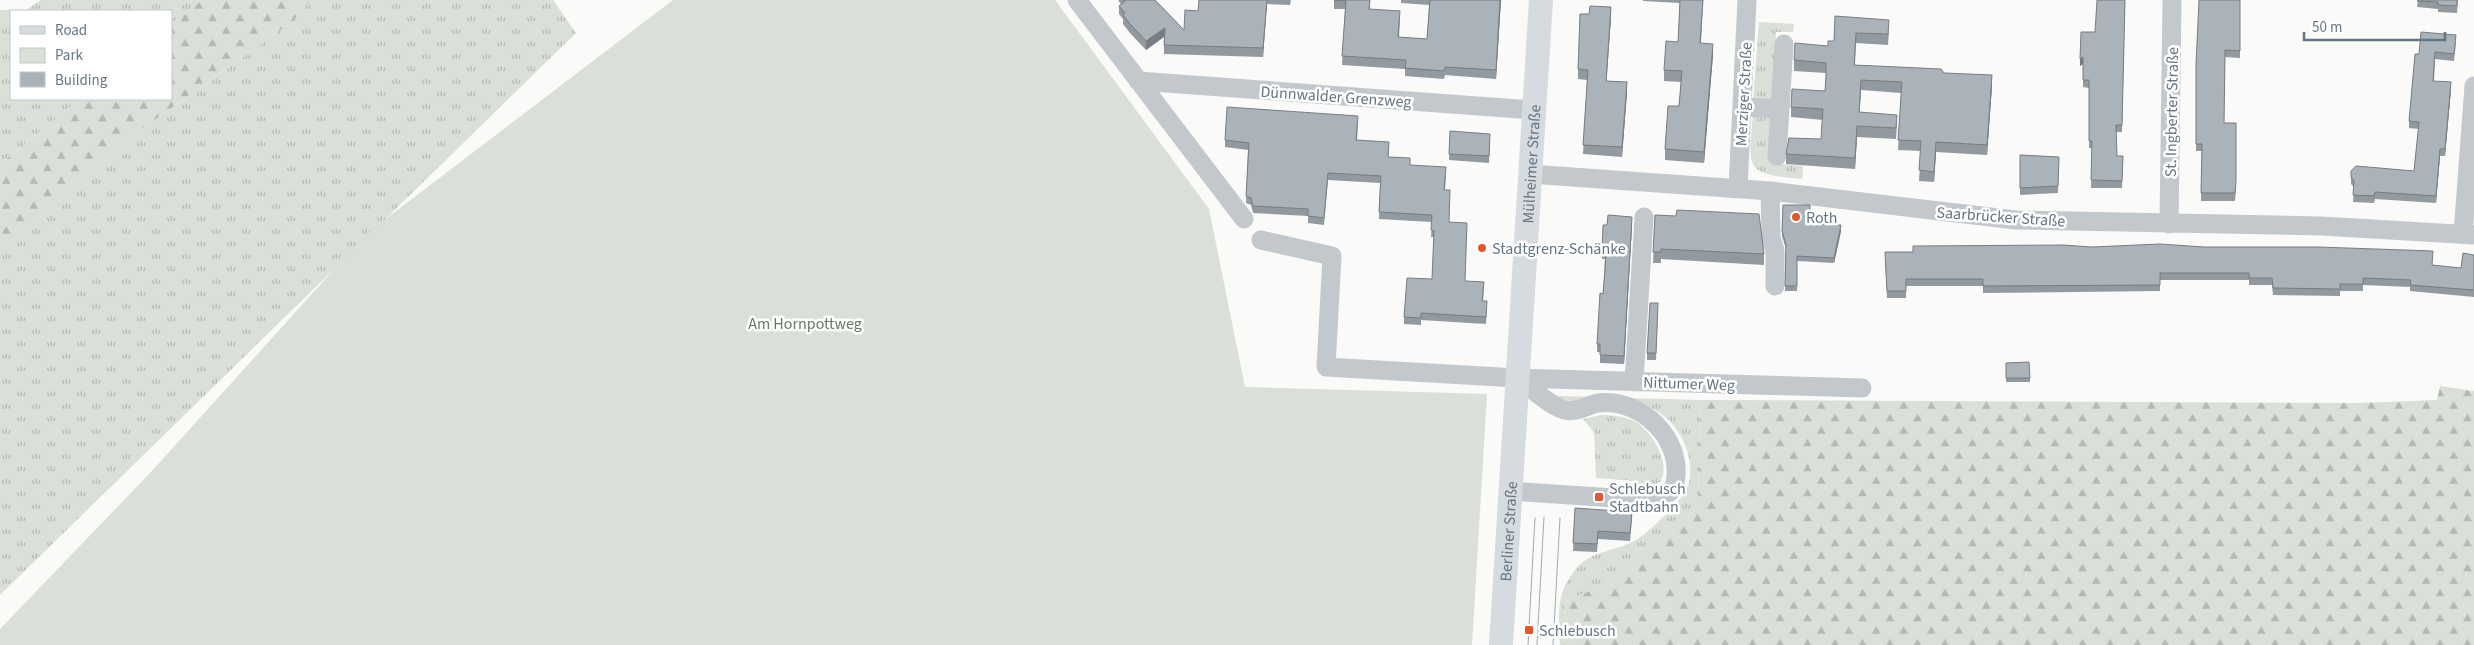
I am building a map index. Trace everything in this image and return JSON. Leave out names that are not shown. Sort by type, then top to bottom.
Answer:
[{"type":"main road","name":"Mülheimer Straße","points":[[1515,418],[1541,0]]},
{"type":"main road","name":"Berliner Straße","points":[[1501,645],[1519,491],[1515,418]]},
{"type":"street","points":[[1077,0],[1244,219]]},
{"type":"street","name":"Merziger Straße","points":[[1738,188],[1747,0]]},
{"type":"street","name":"St. Ingberter Straße","points":[[2169,224],[2172,0]]},
{"type":"street","points":[[1777,156],[1784,44]]},
{"type":"street","name":"Dünnwalder Grenzweg","points":[[1138,81],[1534,110]]},
{"type":"street","points":[[2468,234],[2474,86]]},
{"type":"street","points":[[1742,107],[1780,110]]},
{"type":"street","name":"Saarbrücker Straße","points":[[1530,174],[1770,190],[2016,220],[2322,226],[2468,234]]},
{"type":"street","points":[[1770,190],[1771,238],[1775,250],[1775,286]]},
{"type":"street","points":[[1634,382],[1644,217]]},
{"type":"street","points":[[1261,240],[1332,256],[1326,366],[1517,378],[1564,410],[1577,410],[1598,403],[1619,404],[1639,411],[1654,422],[1668,441],[1676,465],[1674,488],[1657,499],[1519,491]]},
{"type":"street","name":"Nittumer Weg","points":[[1517,378],[1862,388]]},
{"type":"green space","points":[[41,0],[202,0],[172,24],[172,10],[26,10]]},
{"type":"green space","points":[[202,0],[311,0],[293,21],[121,144],[0,253],[0,164],[79,100],[172,100],[172,24]]},
{"type":"green space","points":[[311,0],[553,0],[576,33],[0,595],[0,253],[121,144],[293,21]]},
{"type":"green space","name":"Am Hornpottweg","points":[[673,0],[1055,0],[1209,209],[1245,387],[1487,394],[1472,645],[0,645],[0,629],[151,472],[366,234]]},
{"type":"green space","points":[[0,10],[10,10],[10,100],[79,100],[0,164]]},
{"type":"green space","points":[[1759,22],[1794,24],[1793,32],[1776,32],[1776,96],[1773,100],[1753,101]]},
{"type":"green space","points":[[1753,113],[1765,114],[1772,119],[1772,163],[1803,166],[1802,179],[1768,174],[1759,170],[1754,165],[1751,157]]},
{"type":"green space","points":[[2440,386],[2474,391],[2474,645],[1563,645],[1566,601],[1630,574],[1698,507],[1700,400],[2359,403],[2437,400]]},
{"type":"green space","points":[[1559,396],[1700,400],[1698,507],[1630,574],[1566,601],[1563,645],[1560,645],[1559,624],[1561,597],[1575,570],[1589,558],[1631,543],[1652,528],[1682,497],[1689,483],[1690,471],[1686,446],[1680,435],[1664,416],[1654,409],[1637,404],[1560,400]]},
{"type":"green space","points":[[1601,415],[1632,420],[1651,437],[1663,461],[1663,473],[1660,482],[1650,488],[1635,489],[1635,481],[1596,478],[1594,432],[1583,419]]},
{"type":"building","points":[[1124,0],[1155,0],[1184,30],[1185,10],[1198,11],[1199,0],[1267,0],[1263,48],[1164,45],[1165,28],[1146,41],[1123,15],[1125,13],[1119,6]]},
{"type":"building","points":[[1334,0],[1370,0],[1369,9],[1400,11],[1398,37],[1427,39],[1430,0],[1500,0],[1496,70],[1445,67],[1444,71],[1405,68],[1406,60],[1342,56],[1346,1]]},
{"type":"building","points":[[1680,0],[1703,0],[1700,43],[1713,44],[1704,152],[1665,149],[1668,106],[1679,106],[1682,71],[1664,70],[1666,41],[1678,42]]},
{"type":"building","points":[[2097,0],[2125,0],[2122,125],[2116,125],[2117,156],[2123,156],[2122,181],[2091,180],[2092,141],[2089,141],[2089,80],[2083,80],[2083,57],[2080,59],[2081,32],[2095,32]]},
{"type":"building","points":[[2199,0],[2240,0],[2240,51],[2225,50],[2224,123],[2236,123],[2235,193],[2201,193],[2202,144],[2196,144],[2196,64]]},
{"type":"building","points":[[2418,0],[2457,0],[2457,6],[2438,5],[2438,2]]},
{"type":"building","points":[[1590,6],[1611,7],[1606,81],[1627,82],[1622,147],[1583,145],[1588,70],[1578,69],[1580,14],[1589,14]]},
{"type":"building","points":[[1835,16],[1889,20],[1888,34],[1856,33],[1854,65],[1941,69],[1944,73],[1992,75],[1987,145],[1936,142],[1934,172],[1919,170],[1921,141],[1898,140],[1902,82],[1861,80],[1859,112],[1897,115],[1896,128],[1857,126],[1855,158],[1786,154],[1789,138],[1821,139],[1823,109],[1791,107],[1792,89],[1825,91],[1826,63],[1794,60],[1795,43],[1828,46],[1828,41],[1834,41]]},
{"type":"building","points":[[2421,32],[2456,35],[2454,54],[2435,52],[2433,81],[2451,82],[2445,149],[2440,149],[2436,196],[2375,192],[2374,196],[2353,195],[2354,181],[2351,177],[2351,171],[2356,166],[2414,171],[2419,122],[2409,121],[2415,54],[2419,54]]},
{"type":"building","points":[[1227,107],[1358,116],[1356,140],[1389,142],[1388,157],[1410,158],[1410,165],[1446,167],[1444,190],[1450,190],[1449,222],[1467,223],[1465,281],[1484,282],[1482,301],[1487,301],[1486,317],[1421,313],[1421,318],[1404,317],[1407,278],[1432,279],[1434,231],[1431,230],[1432,215],[1379,212],[1381,176],[1328,173],[1324,218],[1308,216],[1308,209],[1253,206],[1251,198],[1246,196],[1249,143],[1225,140]]},
{"type":"building","points":[[1450,131],[1490,134],[1489,156],[1449,154]]},
{"type":"building","points":[[2020,155],[2059,157],[2058,186],[2020,188]]},
{"type":"building","points":[[1783,205],[1810,205],[1810,224],[1841,225],[1834,258],[1797,256],[1797,286],[1785,286],[1786,245],[1782,231]]},
{"type":"building","points":[[1677,210],[1759,214],[1764,254],[1661,249],[1661,252],[1653,252],[1655,215],[1676,216]]},
{"type":"building","points":[[1608,215],[1632,217],[1624,356],[1600,355],[1600,344],[1597,344],[1600,293],[1603,294],[1606,251],[1602,251],[1603,225],[1607,225]]},
{"type":"building","points":[[2160,244],[2204,247],[2318,247],[2433,251],[2432,265],[2461,268],[2463,253],[2474,255],[2474,290],[2410,285],[2411,280],[2363,278],[2363,284],[2340,284],[2340,289],[2273,288],[2272,278],[2249,278],[2249,273],[2160,273],[2160,285],[1983,286],[1983,279],[1906,279],[1906,291],[1887,291],[1885,252],[1913,252],[1913,246],[2063,245],[2092,247]]},
{"type":"building","points":[[1650,303],[1658,303],[1656,353],[1647,353]]},
{"type":"building","points":[[2029,362],[2030,378],[2006,378],[2006,363]]},
{"type":"building","points":[[1575,508],[1632,512],[1630,533],[1598,531],[1597,544],[1573,543]]},
{"type":"tram line","points":[[1537,645],[1544,517]]},
{"type":"tram line","points":[[1528,645],[1535,518]]},
{"type":"tram line","points":[[1553,645],[1560,518]]},
{"type":"place","name":"Roth","points":[[1796,217]]},
{"type":"place","name":"Stadtgrenz-Schänke","points":[[1482,248]]},
{"type":"place","name":"Schlebusch Stadtbahn","points":[[1599,497]]},
{"type":"place","name":"Schlebusch","points":[[1529,630]]}]
